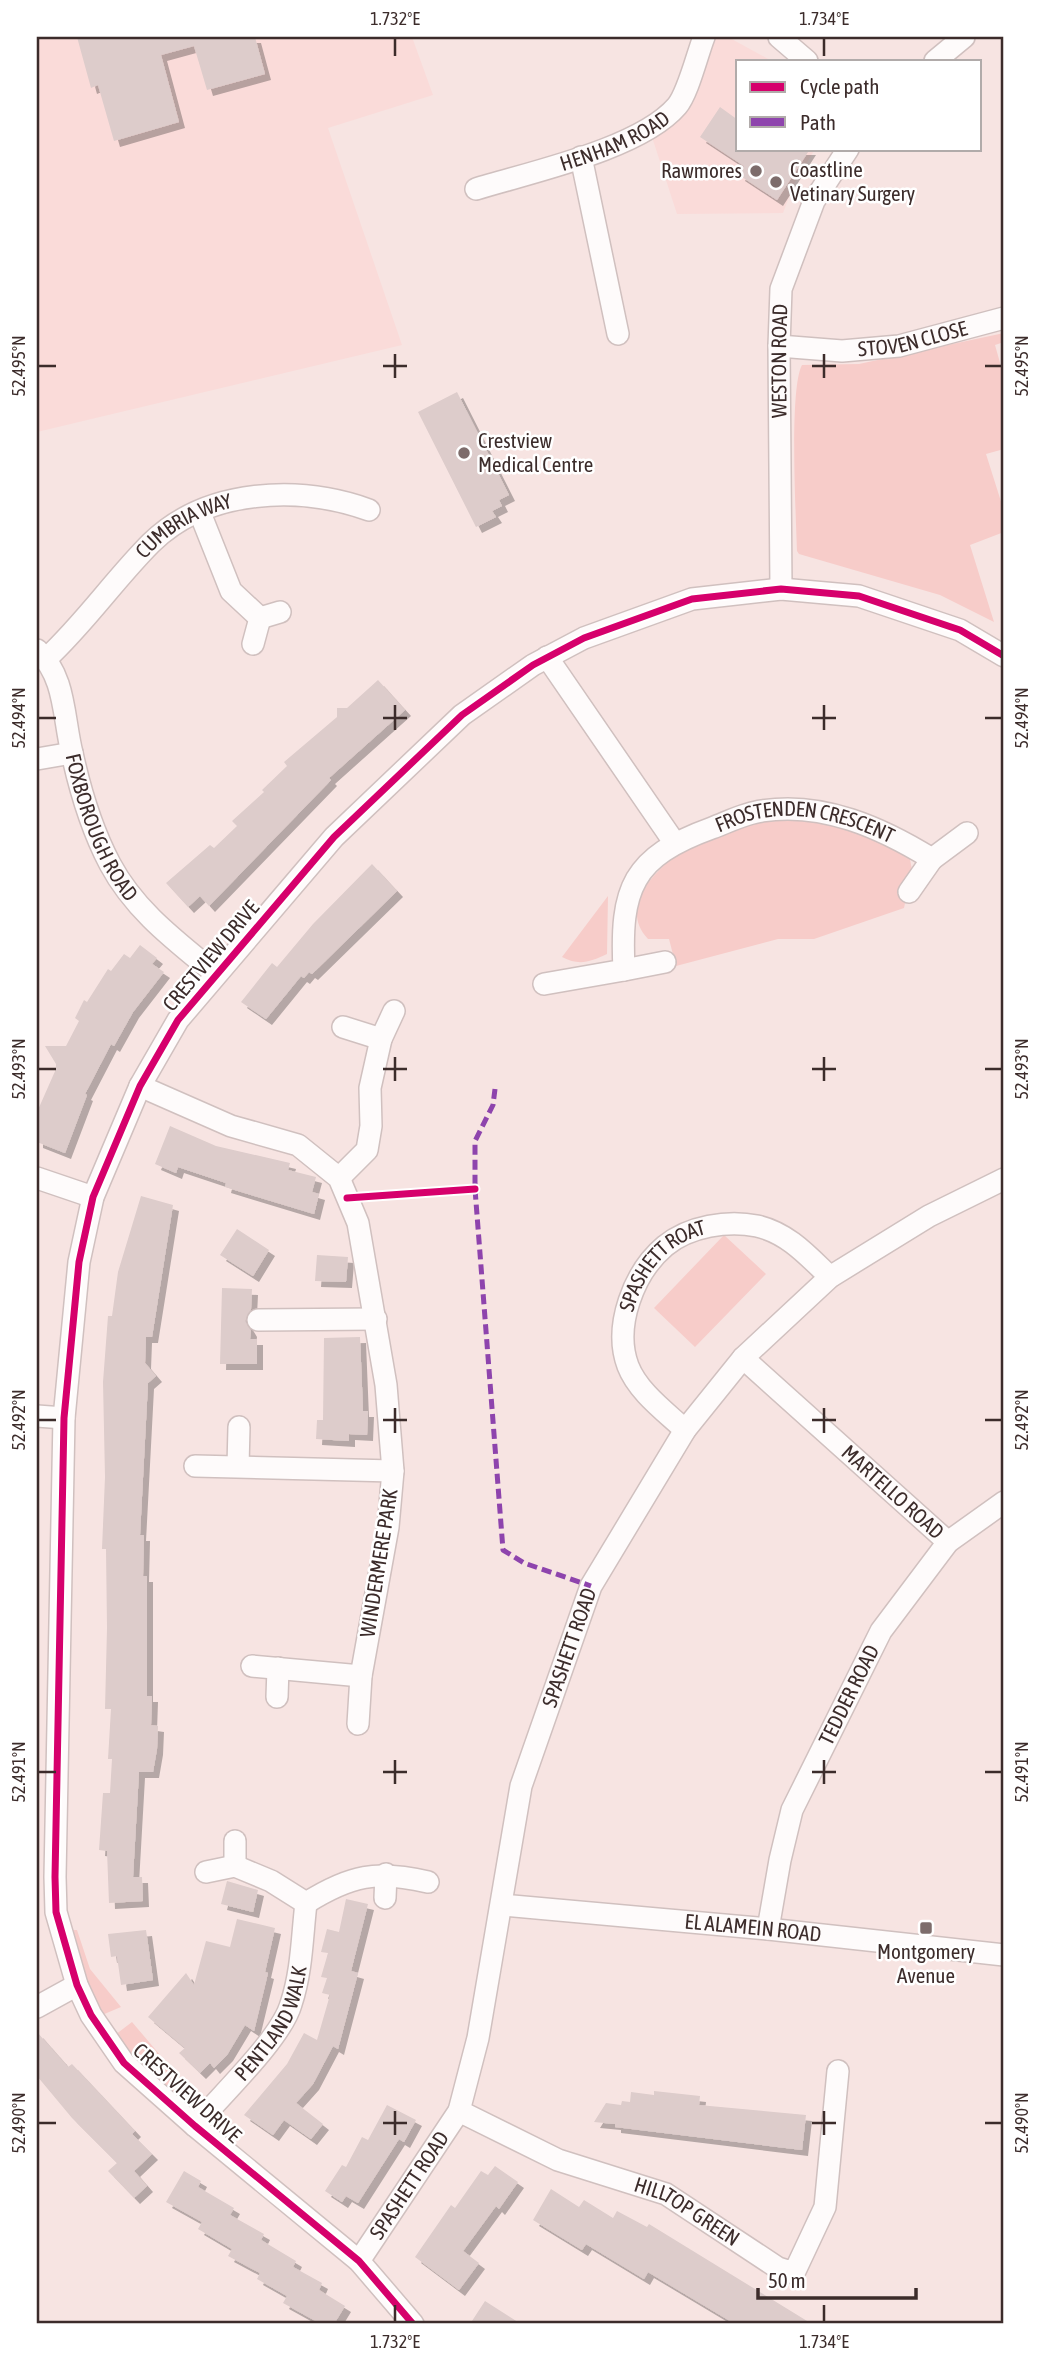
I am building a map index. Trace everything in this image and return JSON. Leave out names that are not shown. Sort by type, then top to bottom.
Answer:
[{"type":"street","name":"HENHAM ROAD","points":[[476,189],[581,158],[655,126],[678,104],[704,37]]},
{"type":"street","points":[[779,37],[806,60]]},
{"type":"street","points":[[936,60],[964,37]]},
{"type":"street","name":"WESTON ROAD","points":[[781,589],[781,289],[814,201],[847,150]]},
{"type":"street","points":[[581,158],[618,334]]},
{"type":"street","name":"STOVEN CLOSE","points":[[779,346],[842,351],[899,346],[1004,318]]},
{"type":"street","name":"CUMBRIA WAY","points":[[41,654],[81,625],[153,540],[200,513],[229,502],[283,494],[329,498],[369,510]]},
{"type":"street","points":[[200,513],[231,591],[260,618]]},
{"type":"street","name":"CRESTVIEW DRIVE","points":[[413,2324],[359,2261],[195,2126],[124,2063],[91,2015],[77,1985],[56,1912],[64,1418],[79,1262],[93,1197],[140,1086],[178,1020],[216,974],[334,837],[462,715],[547,657],[584,638],[692,599],[781,589],[859,596],[960,630],[1004,656]]},
{"type":"street","points":[[260,618],[280,612]]},
{"type":"street","points":[[253,644],[260,618]]},
{"type":"street","name":"FOXBOROUGH ROAD","points":[[41,654],[61,687],[72,753],[92,820],[110,863],[126,890],[153,922],[216,974]]},
{"type":"street","points":[[547,657],[674,842]]},
{"type":"street","points":[[37,759],[72,753]]},
{"type":"street","name":"FROSTENDEN CRESCENT","points":[[624,970],[622,923],[629,892],[638,875],[674,842],[760,811],[797,808],[890,832],[932,859]]},
{"type":"street","points":[[909,892],[932,859],[967,833]]},
{"type":"street","points":[[544,984],[665,962]]},
{"type":"street","points":[[339,1178],[367,1150],[370,1088],[381,1039],[394,1011]]},
{"type":"street","points":[[343,1027],[381,1039]]},
{"type":"street","name":"WINDERMERE PARK","points":[[140,1086],[231,1126],[298,1144],[339,1178],[358,1223],[386,1385],[393,1471],[388,1527],[361,1676],[358,1724]]},
{"type":"street","points":[[37,1178],[93,1197]]},
{"type":"street","name":"SPASHETT ROAD","points":[[359,2261],[459,2111],[478,2038],[521,1786],[592,1586],[685,1430],[743,1358],[830,1277],[929,1216],[1004,1179]]},
{"type":"street","name":"SPASHETT ROAT","points":[[685,1430],[649,1396],[628,1366],[623,1322],[638,1280],[666,1245],[693,1231],[729,1223],[758,1226],[790,1239],[830,1277]]},
{"type":"street","points":[[258,1320],[376,1319]]},
{"type":"street","name":"MARTELLO ROAD","points":[[743,1358],[948,1542]]},
{"type":"street","points":[[37,1416],[64,1418]]},
{"type":"street","points":[[238,1466],[239,1427]]},
{"type":"street","points":[[195,1466],[393,1471]]},
{"type":"street","name":"TEDDER ROAD","points":[[768,1929],[792,1810],[881,1631],[948,1542],[1004,1502]]},
{"type":"street","points":[[252,1666],[361,1676]]},
{"type":"street","points":[[277,1697],[278,1668]]},
{"type":"street","points":[[37,1716],[58,1715]]},
{"type":"street","points":[[235,1841],[235,1866]]},
{"type":"street","points":[[206,1872],[235,1866],[271,1881],[306,1903],[339,1883],[386,1874],[428,1882]]},
{"type":"street","points":[[385,1898],[386,1874]]},
{"type":"street","name":"PENTLAND WALK","points":[[195,2126],[264,2047],[291,2007],[301,1965],[306,1903]]},
{"type":"street","name":"EL ALAMEIN ROAD","points":[[502,1905],[768,1929],[1004,1955]]},
{"type":"street","points":[[37,2007],[77,1985]]},
{"type":"street","name":"HILLTOP GREEN","points":[[459,2111],[558,2160],[666,2194],[778,2268],[794,2273],[825,2207],[838,2071]]},
{"type":"shaded area","points":[[37,37],[412,37],[433,95],[328,128],[402,345],[37,432]]},
{"type":"shaded area","points":[[710,37],[728,37],[770,60],[736,60],[736,150],[814,150],[794,184],[783,213],[677,214],[652,137],[669,129],[679,117]]},
{"type":"shaded area","points":[[1004,333],[1004,342],[995,345],[1004,377],[1004,449],[986,454],[1004,511],[1004,532],[970,545],[994,622],[940,595],[799,554],[794,425],[798,378],[802,365],[859,364]]},
{"type":"shaded area","points":[[825,818],[909,854],[912,870],[904,908],[814,939],[778,939],[676,966],[669,939],[648,939],[638,920],[639,901],[650,881],[688,847],[732,824],[750,819]]},
{"type":"shaded area","points":[[608,896],[607,954],[585,962],[562,957]]},
{"type":"shaded area","points":[[724,1235],[766,1274],[695,1347],[654,1308]]},
{"type":"shaded area","points":[[71,1930],[77,1930],[90,1969],[121,2007],[102,2015],[88,1989]]},
{"type":"shaded area","points":[[132,2022],[200,2102],[177,2097],[165,2089],[115,2035]]},
{"type":"building","points":[[77,37],[255,37],[265,74],[207,90],[194,46],[161,55],[179,122],[114,141],[98,85],[91,88]]},
{"type":"building","points":[[720,107],[736,119],[736,150],[809,150],[777,200],[739,175],[744,166],[700,137]]},
{"type":"building","name":"Crestview Medical Centre","points":[[457,392],[509,495],[499,500],[502,506],[492,511],[496,517],[476,527],[418,412]]},
{"type":"building","points":[[378,680],[405,710],[329,778],[331,780],[209,906],[200,896],[188,907],[166,883],[210,845],[214,848],[237,826],[232,821],[264,792],[262,790],[287,766],[284,762],[337,717],[337,708],[347,708]]},
{"type":"building","points":[[372,864],[397,891],[312,974],[309,972],[304,978],[301,976],[266,1019],[241,1002],[272,963],[277,967],[313,924]]},
{"type":"building","points":[[140,945],[157,958],[152,964],[164,972],[133,1012],[114,1046],[111,1044],[85,1094],[87,1095],[65,1153],[37,1142],[37,1112],[56,1069],[56,1064],[45,1046],[66,1046],[79,1021],[75,1018],[84,1000],[87,1002],[108,969],[111,971],[124,954],[130,958]]},
{"type":"building","points":[[170,1126],[216,1146],[290,1163],[288,1170],[316,1177],[312,1192],[319,1194],[314,1214],[225,1187],[226,1183],[178,1167],[176,1173],[155,1164]]},
{"type":"building","points":[[141,1196],[173,1205],[152,1337],[146,1337],[145,1363],[156,1376],[148,1383],[140,1535],[144,1535],[143,1576],[147,1576],[147,1696],[152,1696],[151,1725],[158,1726],[157,1749],[153,1772],[139,1772],[133,1877],[142,1877],[143,1901],[109,1903],[107,1851],[99,1850],[103,1793],[110,1793],[112,1759],[108,1759],[111,1709],[105,1709],[107,1628],[106,1549],[102,1549],[105,1477],[103,1382],[108,1316],[112,1316],[118,1272]]},
{"type":"building","points":[[237,1229],[269,1250],[253,1276],[220,1255]]},
{"type":"building","points":[[317,1255],[348,1257],[346,1282],[315,1281]]},
{"type":"building","points":[[222,1288],[252,1289],[251,1309],[245,1321],[251,1331],[250,1339],[257,1339],[257,1364],[220,1364]]},
{"type":"building","points":[[360,1337],[363,1411],[368,1411],[367,1435],[349,1434],[349,1441],[316,1439],[317,1420],[323,1420],[324,1338]]},
{"type":"building","points":[[227,1881],[258,1890],[253,1912],[221,1904]]},
{"type":"building","points":[[346,1899],[368,1904],[351,1971],[358,1973],[338,2049],[333,2046],[313,2084],[296,2103],[323,2124],[311,2139],[284,2120],[273,2135],[244,2115],[287,2064],[304,2033],[317,2040],[330,1995],[322,1993],[327,1978],[321,1977],[328,1953],[321,1952],[327,1929],[339,1932]]},
{"type":"building","points":[[237,1919],[275,1928],[265,1972],[268,1973],[254,2031],[245,2025],[227,2055],[214,2068],[210,2063],[200,2073],[179,2053],[185,2048],[148,2017],[186,1973],[194,1985],[206,1941],[230,1947]]},
{"type":"building","points":[[146,1930],[153,1980],[121,1985],[117,1956],[111,1957],[108,1934]]},
{"type":"building","points":[[37,2032],[68,2067],[72,2064],[135,2131],[132,2134],[152,2154],[134,2171],[147,2186],[134,2198],[108,2171],[117,2163],[72,2118],[37,2076]]},
{"type":"building","points":[[654,2091],[700,2096],[699,2105],[806,2115],[802,2150],[615,2127],[615,2124],[594,2122],[606,2103],[621,2105],[622,2101],[630,2102],[631,2092],[654,2095]]},
{"type":"building","points":[[387,2105],[416,2120],[404,2142],[399,2139],[358,2203],[346,2196],[342,2202],[325,2191],[342,2165],[346,2167],[362,2137],[368,2140]]},
{"type":"building","points":[[495,2166],[518,2182],[499,2209],[496,2206],[463,2251],[479,2263],[459,2290],[415,2257],[451,2205],[455,2208],[481,2171],[488,2175]]},
{"type":"building","points":[[184,2171],[201,2181],[198,2187],[234,2208],[230,2215],[264,2234],[261,2240],[296,2261],[293,2267],[322,2283],[319,2290],[345,2306],[334,2324],[321,2324],[283,2303],[287,2296],[257,2279],[260,2273],[228,2256],[232,2249],[198,2229],[202,2222],[166,2202]]},
{"type":"building","points":[[551,2189],[579,2207],[584,2200],[613,2218],[617,2211],[647,2227],[649,2224],[812,2324],[735,2324],[648,2272],[644,2279],[586,2244],[582,2250],[533,2220]]},
{"type":"building","points":[[485,2301],[521,2324],[470,2324]]},
{"type":"marked path","points":[[495,1089],[493,1105],[475,1141],[475,1189],[503,1550],[524,1563],[591,1586]]},
{"type":"cycle path","points":[[413,2324],[359,2261],[195,2126],[124,2063],[91,2015],[77,1985],[56,1912],[64,1418],[79,1262],[93,1197],[140,1086],[178,1020],[334,837],[462,715],[533,665],[584,638],[692,599],[781,589],[859,596],[960,630],[1004,656]]},
{"type":"cycle path","points":[[347,1198],[475,1189]]},
{"type":"place","name":"Rawmores","points":[[756,171]]},
{"type":"place","name":"Coastline Vetinary Surgery","points":[[776,182]]},
{"type":"place","name":"Crestview Medical Centre","points":[[464,453]]},
{"type":"place","name":"Montgomery Avenue","points":[[926,1928]]}]
